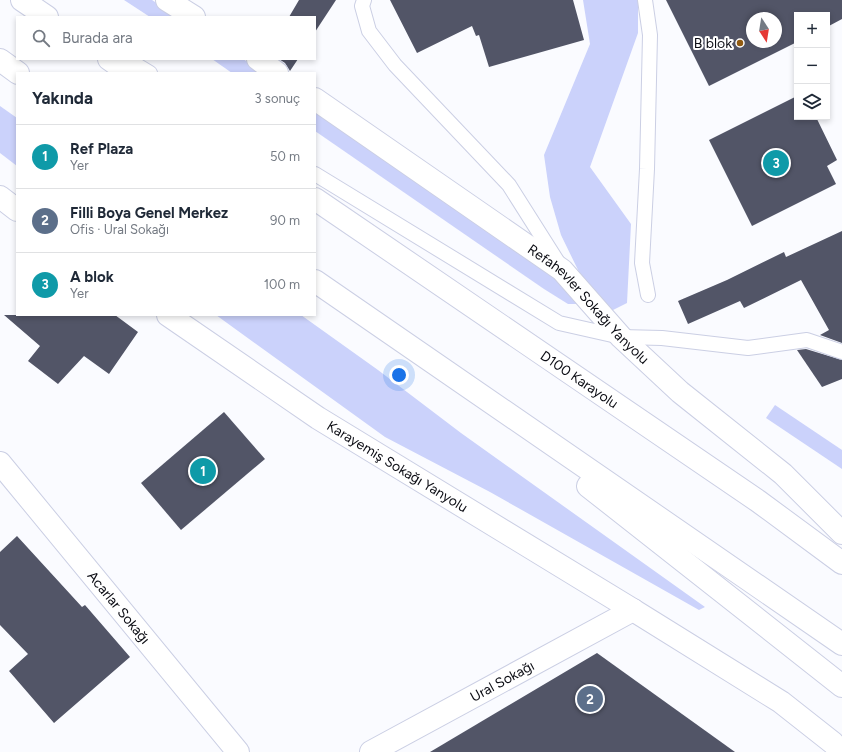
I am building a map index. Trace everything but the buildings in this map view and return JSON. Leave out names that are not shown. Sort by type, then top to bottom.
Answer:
[{"type":"main road","points":[[22,0],[46,16]]},
{"type":"main road","points":[[167,0],[192,16]]},
{"type":"main road","points":[[0,60],[17,72]]},
{"type":"main road","points":[[110,60],[128,72]]},
{"type":"main road","points":[[259,60],[277,72]]},
{"type":"main road","name":"Refahevler Sokağı Yanyolu","points":[[316,100],[562,270],[621,337],[680,392],[783,474],[842,533]]},
{"type":"main road","points":[[0,197],[16,209]]},
{"type":"main road","name":"D100 Karayolu","points":[[316,200],[758,501],[842,563]]},
{"type":"main road","points":[[316,282],[842,644]]},
{"type":"main road","name":"Karayemiş Sokağı Yanyolu","points":[[169,316],[318,418],[781,702],[833,743],[841,752]]},
{"type":"main road","points":[[424,357],[842,686]]},
{"type":"main road","name":"Acarlar Sokağı","points":[[0,463],[238,752]]},
{"type":"main road","name":"Ural Sokağı","points":[[371,752],[633,610]]},
{"type":"lane","points":[[30,0],[56,16]]},
{"type":"lane","points":[[364,0],[362,6],[369,31],[395,65],[509,186],[562,270]]},
{"type":"lane","points":[[645,0],[650,35],[647,169],[642,263],[648,295]]},
{"type":"lane","points":[[129,60],[148,72]]},
{"type":"lane","points":[[316,175],[559,323],[621,337],[662,338],[748,348],[807,340],[842,352]]},
{"type":"shaded area","points":[[124,0],[152,0],[176,16],[148,16]]},
{"type":"shaded area","points":[[583,0],[638,0],[638,33],[590,167],[631,224],[627,303],[611,311],[579,272],[561,235],[550,197],[544,155],[590,44]]},
{"type":"shaded area","points":[[213,60],[245,60],[263,72],[231,72]]},
{"type":"shaded area","points":[[0,106],[16,117],[16,165],[0,153]]},
{"type":"shaded area","points":[[316,108],[567,285],[583,304],[568,304],[316,132]]},
{"type":"shaded area","points":[[217,316],[302,316],[378,370],[461,433],[705,607],[699,610],[490,492],[385,437]]},
{"type":"shaded area","points":[[775,405],[842,450],[842,469],[766,418]]},
{"type":"place","name":"B blok","points":[[740,43]]},
{"type":"place","name":"A blok","points":[[776,163]]},
{"type":"place","name":"Ref Plaza","points":[[203,471]]},
{"type":"place","name":"Filli Boya Genel Merkez","points":[[590,699]]}]
